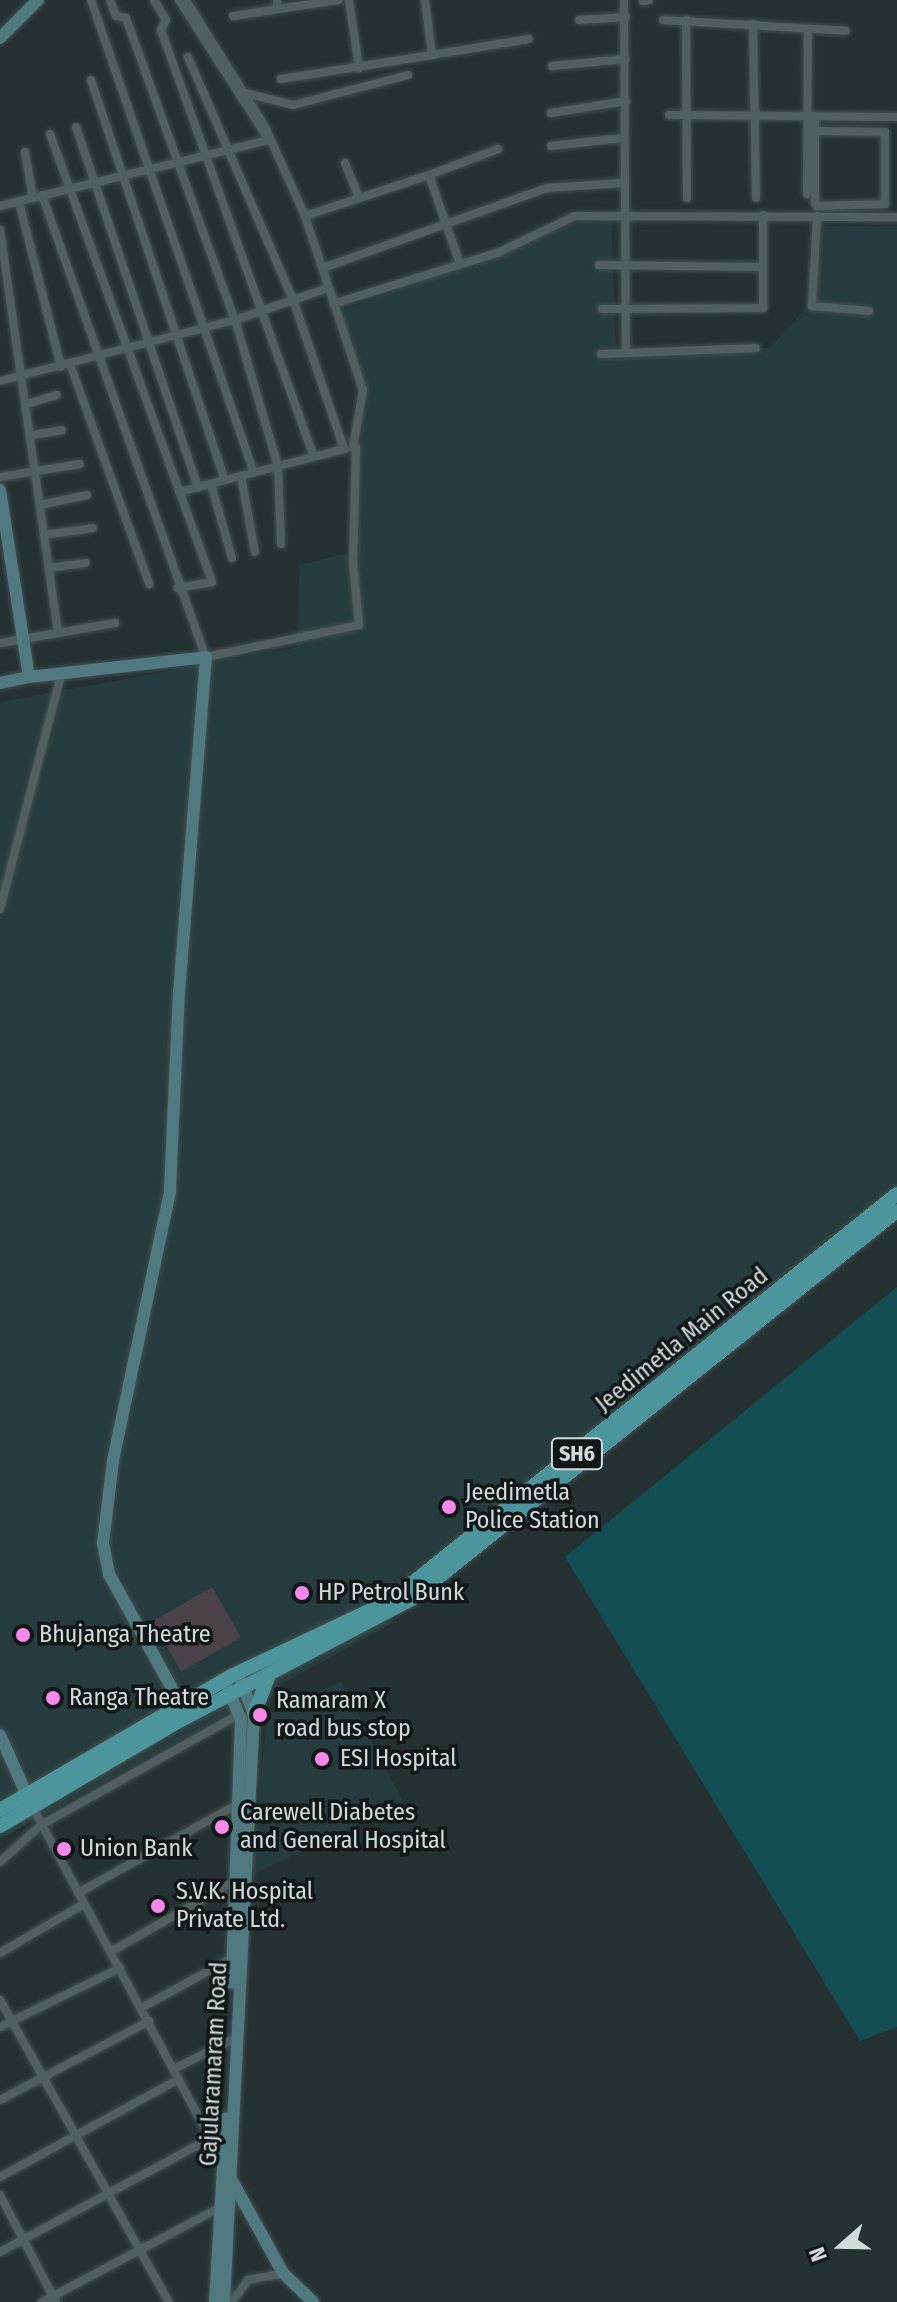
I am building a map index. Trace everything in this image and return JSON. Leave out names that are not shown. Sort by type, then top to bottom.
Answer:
[{"type":"main road","name":"Jeedimetla Main Road","points":[[0,1826],[102,1751],[275,1653],[302,1647],[390,1601],[500,1525],[897,1194]]},
{"type":"main road","name":"Jeedimetla Main Road","points":[[0,1810],[30,1801],[235,1686],[269,1675],[394,1611],[897,1211]]},
{"type":"main road","points":[[102,1751],[121,1748],[302,1647]]},
{"type":"main road","points":[[247,1714],[269,1675]]},
{"type":"street","points":[[0,38],[24,6],[38,0]]},
{"type":"street","points":[[91,0],[254,473]]},
{"type":"street","points":[[110,0],[116,16],[126,18],[235,320],[278,466],[281,544]]},
{"type":"street","points":[[154,0],[166,20],[161,30],[313,454]]},
{"type":"street","points":[[179,0],[267,138]]},
{"type":"street","points":[[0,683],[206,657],[359,625],[353,563],[356,447],[363,390],[305,216],[245,93],[186,0]]},
{"type":"street","points":[[233,16],[278,4],[338,0]]},
{"type":"street","points":[[349,0],[359,68]]},
{"type":"street","points":[[425,0],[432,55]]},
{"type":"street","points":[[624,0],[626,101],[621,213],[626,353]]},
{"type":"street","points":[[579,20],[626,17]]},
{"type":"street","points":[[663,20],[846,31]]},
{"type":"street","points":[[686,20],[687,198]]},
{"type":"street","points":[[753,24],[756,198]]},
{"type":"street","points":[[807,194],[812,116],[808,29]]},
{"type":"street","points":[[281,79],[529,39]]},
{"type":"street","points":[[188,57],[294,302],[344,449]]},
{"type":"street","points":[[552,66],[626,59]]},
{"type":"street","points":[[245,93],[293,105],[408,75]]},
{"type":"street","points":[[91,80],[122,177],[179,332],[225,480]]},
{"type":"street","points":[[551,113],[626,101]]},
{"type":"street","points":[[669,115],[897,117]]},
{"type":"street","points":[[812,116],[817,206],[885,204],[885,132],[815,131]]},
{"type":"street","points":[[76,127],[94,187],[151,341],[198,488]]},
{"type":"street","points":[[50,134],[68,193],[212,582],[178,588]]},
{"type":"street","points":[[0,206],[94,187],[150,170],[206,160],[267,138]]},
{"type":"street","points":[[551,146],[623,138]]},
{"type":"street","points":[[305,216],[498,149]]},
{"type":"street","points":[[25,152],[37,197],[97,356],[178,588],[206,657],[179,991],[170,1192],[113,1461],[103,1543],[109,1574],[181,1705]]},
{"type":"street","points":[[345,163],[359,198]]},
{"type":"street","points":[[429,175],[460,264]]},
{"type":"street","points":[[323,268],[547,188],[621,183]]},
{"type":"street","points":[[19,202],[65,366],[149,584]]},
{"type":"street","points":[[333,304],[460,264],[575,216],[621,213],[897,217]]},
{"type":"street","points":[[602,309],[763,308],[763,215]]},
{"type":"street","points":[[817,216],[812,306],[869,311]]},
{"type":"street","points":[[0,230],[32,435],[58,633]]},
{"type":"street","points":[[599,265],[762,267]]},
{"type":"street","points":[[0,381],[65,366],[203,325],[235,320],[328,288]]},
{"type":"street","points":[[601,354],[756,348]]},
{"type":"street","points":[[27,404],[57,395]]},
{"type":"street","points":[[32,435],[62,430]]},
{"type":"street","points":[[179,492],[313,454],[356,447]]},
{"type":"street","points":[[0,477],[80,464]]},
{"type":"street","points":[[241,476],[255,552]]},
{"type":"street","points":[[211,484],[232,558]]},
{"type":"street","points":[[0,490],[29,677]]},
{"type":"street","points":[[40,505],[87,495]]},
{"type":"street","points":[[44,535],[93,528]]},
{"type":"street","points":[[49,568],[86,563]]},
{"type":"street","points":[[0,643],[115,623]]},
{"type":"street","points":[[0,909],[61,675]]},
{"type":"street","name":"Gajularamaram Road","points":[[224,2302],[247,1714],[235,1686]]},
{"type":"street","points":[[0,1862],[41,1825],[247,1714]]},
{"type":"street","name":"Gajularamaram Road","points":[[215,2302],[231,2040],[234,1881],[247,1714]]},
{"type":"street","points":[[0,1735],[41,1825],[213,2137],[230,2177],[283,2273],[313,2302]]},
{"type":"street","points":[[78,1893],[240,1803]]},
{"type":"street","points":[[112,1951],[234,1881]]},
{"type":"street","points":[[0,1953],[84,1904]]},
{"type":"street","points":[[141,2008],[232,1958]]},
{"type":"street","points":[[0,2027],[120,1968]]},
{"type":"street","points":[[0,2000],[169,2302]]},
{"type":"street","points":[[0,2100],[149,2021]]},
{"type":"street","points":[[174,2069],[231,2040]]},
{"type":"street","points":[[0,2177],[73,2134],[179,2079]]},
{"type":"street","points":[[0,2252],[213,2137]]},
{"type":"street","points":[[0,2195],[55,2299]]},
{"type":"street","points":[[42,2302],[55,2299],[143,2253],[219,2208]]},
{"type":"street","points":[[232,2302],[248,2280],[283,2273]]},
{"type":"shaded area","points":[[611,210],[616,351],[770,348],[808,305],[819,226],[897,227],[897,1192],[377,1598],[395,1622],[0,1839],[0,702],[298,647],[299,565],[352,552],[364,403],[333,314]]},
{"type":"shaded area","points":[[897,1287],[897,2027],[860,2041],[565,1557]]},
{"type":"shaded area","name":"ESI Hospital","points":[[341,1681],[403,1802],[252,1875],[267,1716]]},
{"type":"building","points":[[212,1587],[241,1637],[181,1672],[152,1622]]},
{"type":"place","name":"Jeedimetla Police Station","points":[[449,1507]]},
{"type":"place","name":"HP Petrol Bunk","points":[[302,1593]]},
{"type":"place","name":"Bhujanga Theatre","points":[[23,1635]]},
{"type":"place","name":"Ranga Theatre","points":[[53,1698]]},
{"type":"place","name":"Ramaram X road bus stop","points":[[260,1715]]},
{"type":"place","name":"ESI Hospital","points":[[322,1759]]},
{"type":"place","name":"Carewell Diabetes and General Hospital","points":[[222,1827]]},
{"type":"place","name":"Union Bank","points":[[64,1849]]},
{"type":"place","name":"S.V.K. Hospital Private Ltd.","points":[[158,1906]]}]
